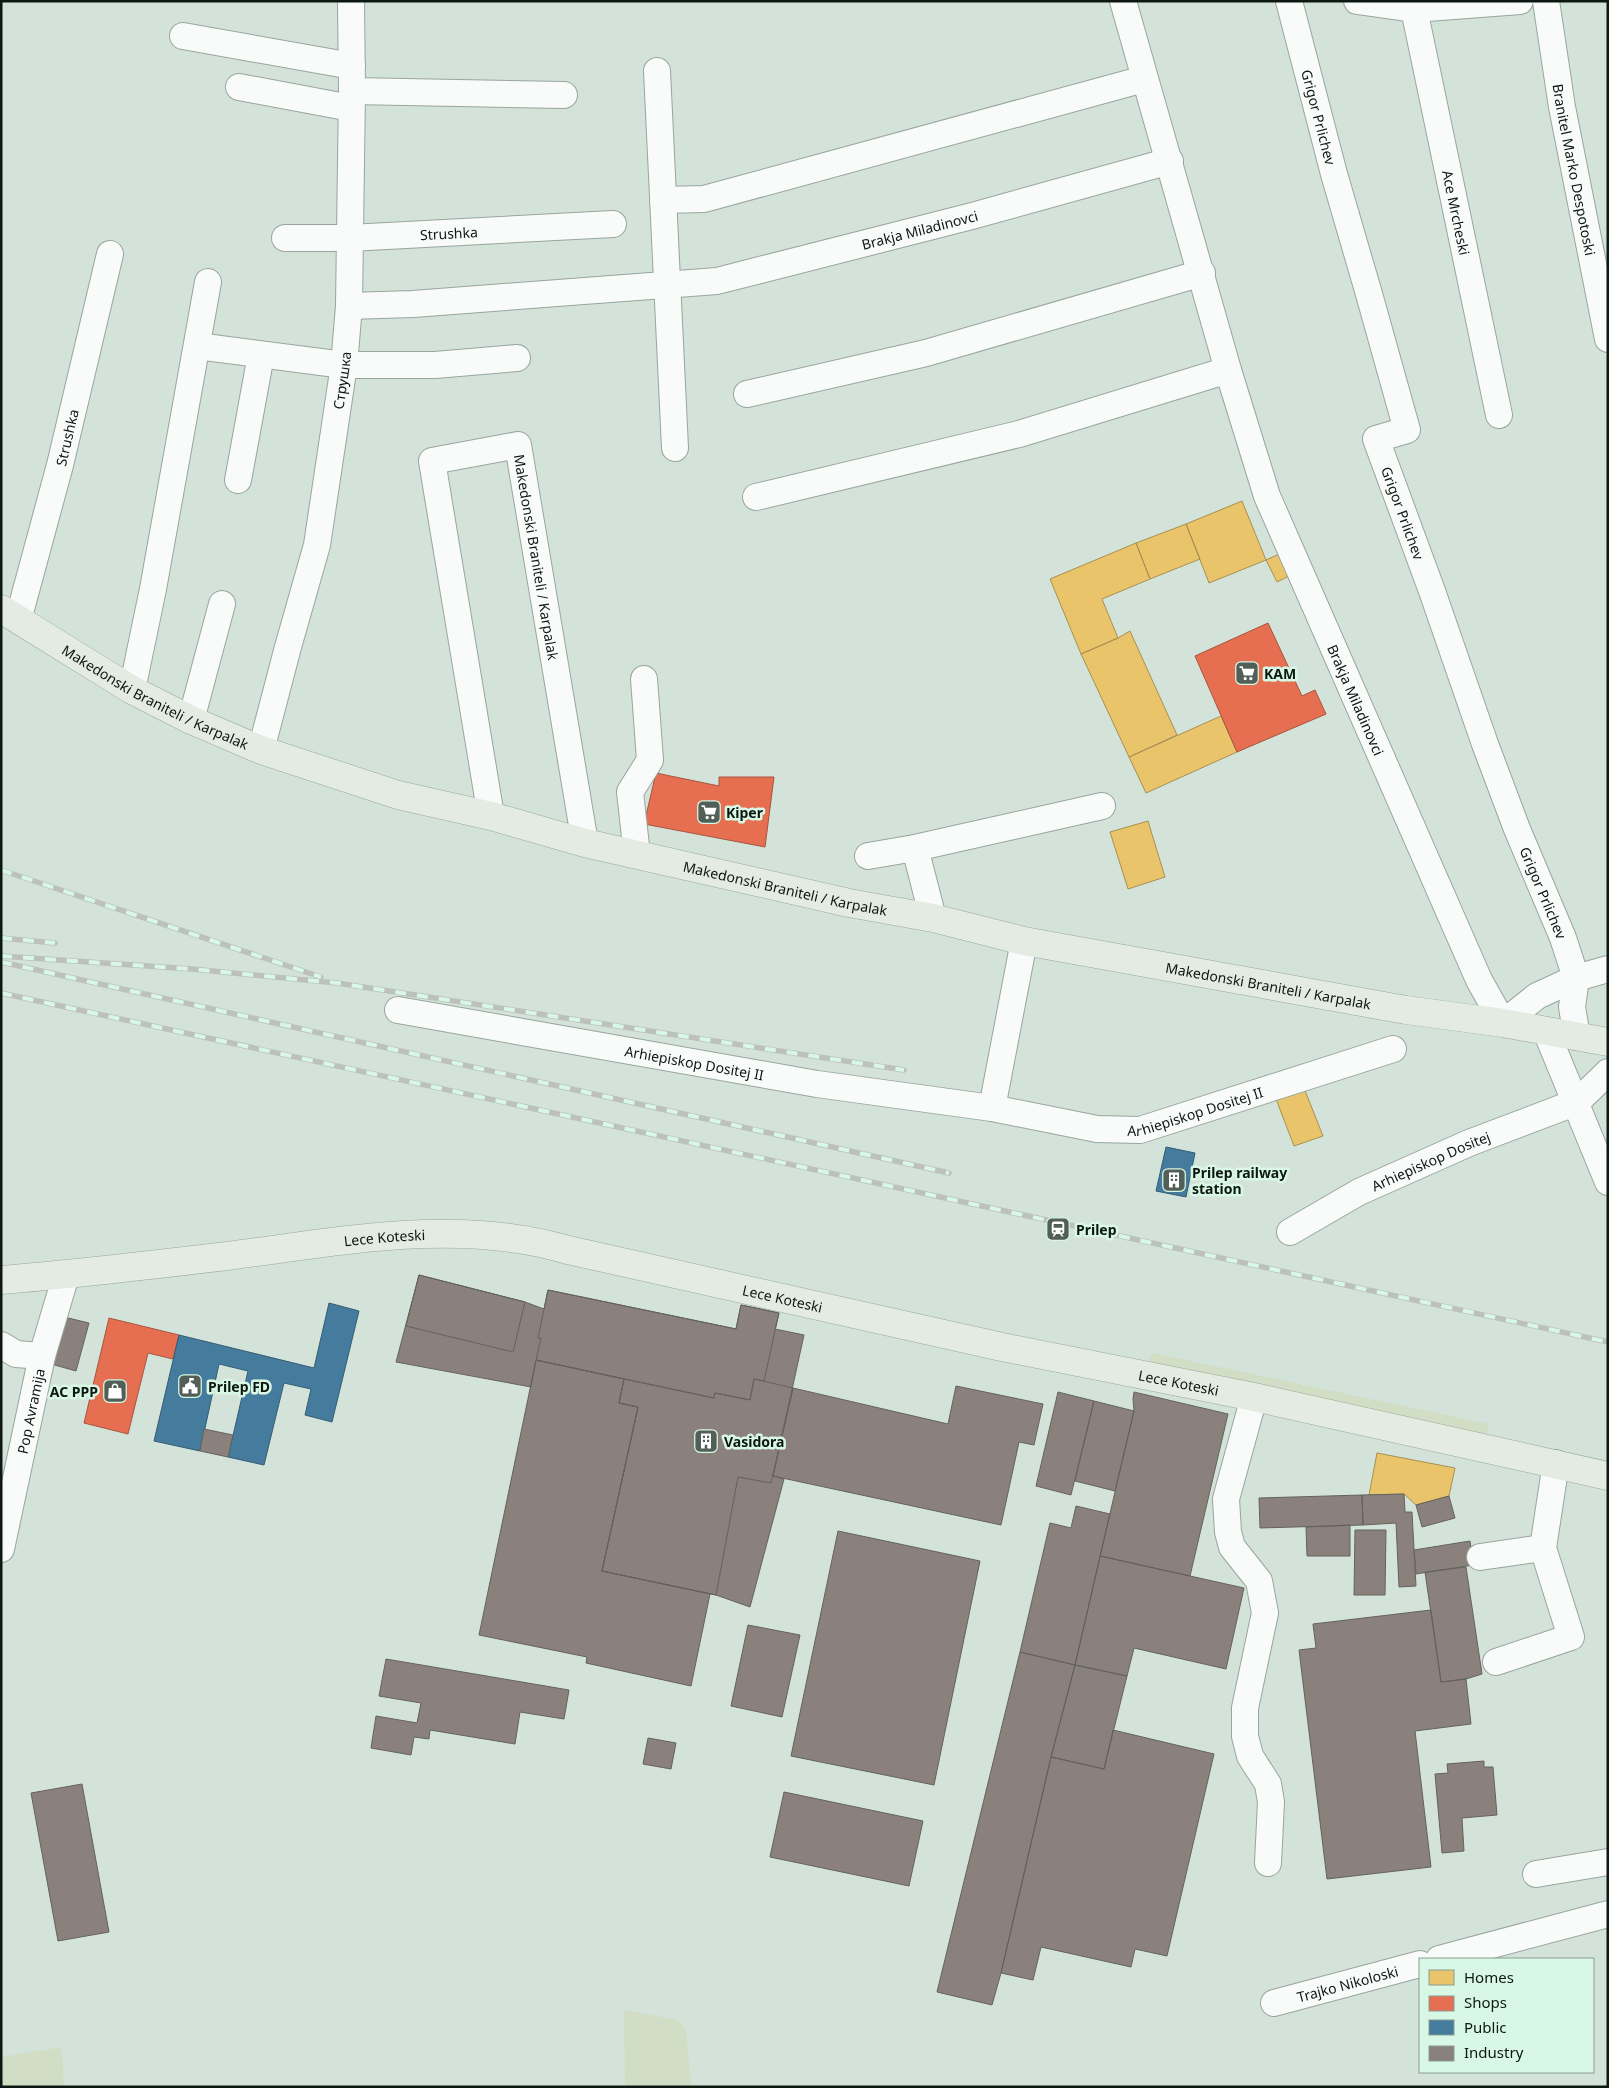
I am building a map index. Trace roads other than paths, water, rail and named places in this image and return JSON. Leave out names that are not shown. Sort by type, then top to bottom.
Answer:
[{"type":"main road","name":"Makedonski Braniteli / Karpalak","points":[[9,615],[132,690],[191,720],[261,750],[398,794],[491,816],[585,843],[849,903],[933,918],[1024,941],[1406,1010],[1503,1023],[1608,1042]]},
{"type":"main road","name":"Lece Koteski","points":[[1,1280],[66,1275],[332,1242],[429,1234],[492,1236],[542,1242],[568,1250],[1002,1348],[1254,1396],[1608,1476]]},
{"type":"street","name":"Струшка","points":[[261,750],[288,647],[318,545],[344,365],[349,306],[352,88],[351,1]]},
{"type":"street","name":"Brakja Miladinovci","points":[[1123,1],[1144,79],[1202,273],[1228,370],[1267,496],[1479,980],[1503,1023]]},
{"type":"street","name":"Grigor Prlichev","points":[[1289,1],[1334,174],[1407,430],[1376,439],[1432,591],[1485,744],[1517,829],[1563,938],[1576,978],[1572,1007],[1577,1037]]},
{"type":"street","points":[[1371,2],[1414,9],[1520,1]]},
{"type":"street","name":"Branitel Marko Despotoski","points":[[1546,1],[1562,107],[1608,339]]},
{"type":"street","name":"Ace Mrcheski","points":[[1414,9],[1499,415]]},
{"type":"street","points":[[183,36],[352,88]]},
{"type":"street","points":[[656,71],[675,448]]},
{"type":"street","points":[[663,200],[704,199],[1144,79]]},
{"type":"street","points":[[239,87],[352,88],[564,95]]},
{"type":"street","name":"Brakja Miladinovci","points":[[667,284],[717,281],[963,218],[1170,161]]},
{"type":"street","name":"Strushka","points":[[285,238],[349,238],[613,224]]},
{"type":"street","name":"Strushka","points":[[9,615],[60,465],[110,254]]},
{"type":"street","points":[[747,394],[926,354],[1202,273]]},
{"type":"street","points":[[132,690],[154,589],[208,282]]},
{"type":"street","points":[[349,306],[414,304],[667,284]]},
{"type":"street","points":[[197,346],[344,365],[435,365],[517,358]]},
{"type":"street","points":[[238,480],[261,355]]},
{"type":"street","points":[[756,497],[1019,434],[1228,370]]},
{"type":"street","name":"Makedonski Braniteli / Karpalak","points":[[491,816],[432,461],[518,445],[585,843]]},
{"type":"street","points":[[191,720],[222,604]]},
{"type":"street","points":[[637,855],[630,792],[650,760],[644,679]]},
{"type":"street","points":[[868,856],[915,848],[1102,806]]},
{"type":"street","points":[[915,848],[933,918]]},
{"type":"street","points":[[992,1108],[1024,941]]},
{"type":"street","points":[[1503,1023],[1537,996],[1576,978],[1608,969]]},
{"type":"street","name":"Arhiepiskop Dositej II","points":[[398,1010],[817,1084],[992,1108],[1097,1129],[1140,1130],[1394,1049]]},
{"type":"street","points":[[1546,1031],[1608,1182]]},
{"type":"street","name":"Arhiepiskop Dositej","points":[[1290,1232],[1359,1192],[1469,1143],[1576,1102],[1608,1072]]},
{"type":"street","name":"Pop Avramija","points":[[1,1549],[42,1356],[66,1275]]},
{"type":"street","points":[[1,1345],[16,1354],[42,1356]]},
{"type":"street","points":[[1254,1396],[1226,1499],[1226,1517],[1232,1547],[1259,1581],[1265,1613],[1245,1708],[1245,1736],[1250,1756],[1268,1784],[1272,1802],[1268,1863]]},
{"type":"street","points":[[1496,1662],[1571,1637],[1543,1548],[1556,1463]]},
{"type":"street","points":[[1480,1557],[1543,1548]]},
{"type":"street","points":[[1536,1874],[1608,1862]]},
{"type":"street","points":[[1444,1958],[1608,1914]]},
{"type":"street","name":"Trajko Nikoloski","points":[[1274,2004],[1419,1964]]},
{"type":"railway","points":[[1,870],[321,977]]},
{"type":"railway","points":[[1,938],[55,943]]},
{"type":"railway","points":[[1,956],[192,969],[337,983],[904,1070]]},
{"type":"railway","points":[[1,962],[949,1173]]},
{"type":"railway","points":[[1,993],[1608,1342]]},
{"type":"place","name":"KAM","points":[[1247,673]]},
{"type":"place","name":"Kiper","points":[[709,812]]},
{"type":"place","name":"Prilep railway station","points":[[1174,1180]]},
{"type":"place","name":"Prilep","points":[[1058,1229]]},
{"type":"place","name":"Prilep FD","points":[[190,1386]]},
{"type":"place","name":"АС РРР","points":[[115,1391]]},
{"type":"place","name":"Vasidora","points":[[706,1441]]}]
